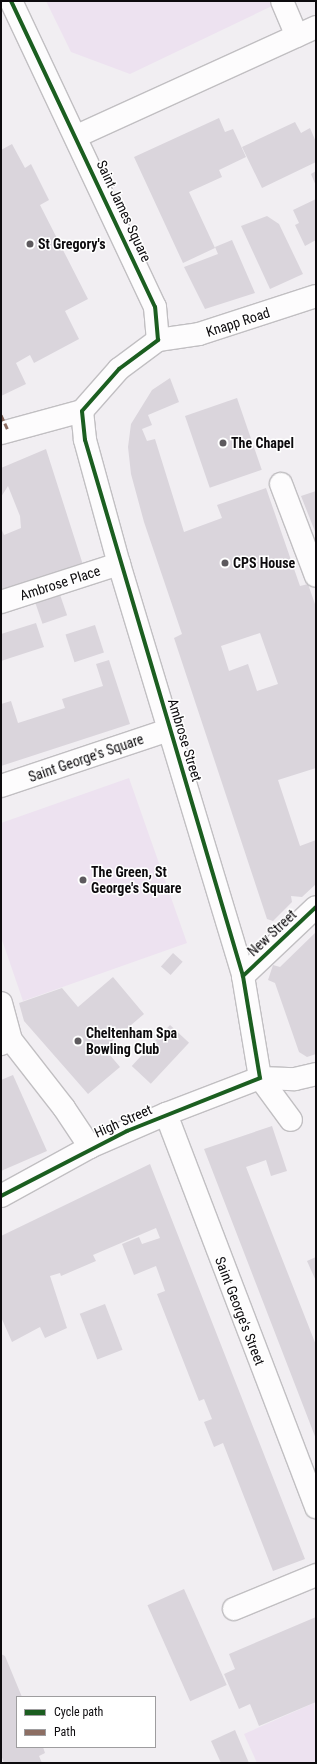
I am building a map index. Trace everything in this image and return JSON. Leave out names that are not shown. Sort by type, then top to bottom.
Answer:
[{"type":"street","name":"Saint James Square","points":[[11,1],[77,136],[155,307],[158,340]]},
{"type":"street","points":[[77,136],[306,31],[282,1]]},
{"type":"street","name":"Knapp Road","points":[[158,340],[199,334],[316,296]]},
{"type":"street","points":[[1,433],[82,411],[119,369],[158,340]]},
{"type":"street","name":"Ambrose Street","points":[[82,411],[85,440],[120,564],[171,730],[243,976],[260,1078]]},
{"type":"street","points":[[281,484],[316,576]]},
{"type":"street","name":"Ambrose Place","points":[[1,602],[120,564]]},
{"type":"street","name":"Saint George's Square","points":[[1,786],[171,730]]},
{"type":"street","name":"New Street","points":[[243,976],[316,907]]},
{"type":"street","points":[[1,1003],[6,1042],[64,1108],[90,1148]]},
{"type":"street","name":"High Street","points":[[1,1196],[90,1148],[166,1114],[260,1078],[295,1079],[316,1074]]},
{"type":"street","points":[[260,1078],[291,1120]]},
{"type":"street","name":"Saint George's Street","points":[[166,1114],[315,1501]]},
{"type":"street","points":[[234,1609],[316,1575]]},
{"type":"shaded area","points":[[46,1],[269,1],[272,6],[130,74],[71,52]]},
{"type":"shaded area","name":"The Green, St George's Square","points":[[129,778],[187,943],[23,1001],[1,937],[1,823]]},
{"type":"shaded area","points":[[314,1703],[316,1763],[257,1763],[244,1734]]},
{"type":"building","points":[[219,118],[225,132],[233,129],[246,157],[219,170],[222,177],[189,192],[215,248],[183,263],[134,157]]},
{"type":"building","points":[[295,122],[301,133],[310,128],[316,142],[316,162],[262,188],[242,147]]},
{"type":"building","name":"St Gregory's","points":[[12,144],[25,168],[31,164],[49,200],[40,205],[88,299],[65,311],[79,339],[34,363],[30,355],[16,363],[26,384],[1,396],[1,150]]},
{"type":"building","points":[[316,171],[316,186],[311,174]]},
{"type":"building","points":[[316,199],[316,240],[305,246],[295,225],[299,223],[293,210]]},
{"type":"building","points":[[267,216],[279,224],[303,274],[270,289],[241,226]]},
{"type":"building","points":[[232,240],[255,293],[205,309],[184,267],[218,254],[215,247]]},
{"type":"building","points":[[170,378],[179,402],[148,415],[152,425],[142,429],[147,441],[155,439],[184,532],[222,518],[217,505],[266,488],[300,586],[308,584],[316,607],[316,768],[278,780],[300,846],[316,840],[316,884],[302,897],[291,896],[292,902],[273,921],[267,919],[174,638],[182,634],[144,522],[131,474],[128,447],[131,424],[152,390]],"holes":[[[260,633],[278,684],[257,691],[248,664],[229,671],[221,646]]]},
{"type":"building","name":"The Chapel","points":[[237,398],[262,470],[210,488],[185,416]]},
{"type":"building","points":[[46,449],[84,568],[1,590],[1,528],[4,535],[21,528],[20,516],[8,486],[1,497],[1,468]]},
{"type":"building","points":[[316,491],[316,534],[301,496]]},
{"type":"building","points":[[57,586],[67,615],[43,624],[32,594]]},
{"type":"building","points":[[36,623],[44,647],[1,661],[1,634]]},
{"type":"building","points":[[95,625],[104,653],[74,662],[66,635]]},
{"type":"building","points":[[109,660],[130,724],[1,766],[1,704],[11,701],[18,723],[65,708],[62,699],[103,686],[96,664]]},
{"type":"building","points":[[316,932],[316,1054],[307,1057],[299,1052],[275,983],[268,980],[273,965],[280,967]]},
{"type":"building","points":[[173,953],[183,962],[171,975],[161,966]]},
{"type":"building","name":"Cheltenham Spa Bowling Club","points":[[113,977],[144,1014],[104,1048],[120,1067],[88,1094],[24,1021],[19,1003],[62,988],[78,1007]]},
{"type":"building","points":[[170,1025],[189,1043],[151,1084],[132,1066]]},
{"type":"building","points":[[13,1075],[47,1151],[1,1171],[1,1080]]},
{"type":"building","points":[[272,1126],[287,1171],[271,1176],[266,1160],[246,1167],[316,1345],[316,1439],[204,1149]]},
{"type":"building","points":[[150,1164],[305,1559],[273,1571],[223,1443],[214,1447],[204,1422],[212,1419],[204,1399],[199,1401],[157,1294],[165,1291],[156,1266],[134,1275],[122,1244],[139,1237],[142,1244],[160,1238],[156,1228],[93,1255],[96,1261],[61,1276],[60,1273],[50,1276],[67,1328],[45,1338],[40,1327],[12,1342],[1,1317],[1,1236]]},
{"type":"building","points":[[316,1257],[316,1281],[307,1261]]},
{"type":"building","points":[[105,1304],[123,1350],[97,1359],[80,1314]]},
{"type":"building","points":[[184,1589],[227,1685],[190,1701],[147,1605]]},
{"type":"building","points":[[316,1617],[316,1702],[259,1726],[250,1704],[239,1709],[224,1674],[235,1669],[229,1654]]},
{"type":"building","points":[[1,1654],[5,1656],[22,1696],[16,1696],[16,1748],[43,1748],[45,1753],[39,1756],[42,1763],[4,1763],[1,1755]]},
{"type":"building","points":[[235,1730],[249,1763],[221,1763],[211,1741]]},
{"type":"marked path","points":[[1,415],[8,430]]},
{"type":"cycle path","points":[[1,1196],[127,1131],[260,1078],[243,976],[85,440],[82,411],[119,369],[158,340],[155,307],[11,1]]},
{"type":"cycle path","points":[[243,976],[316,907]]},
{"type":"place","name":"St Gregory's","points":[[30,244]]},
{"type":"place","name":"The Chapel","points":[[223,443]]},
{"type":"place","name":"CPS House","points":[[225,563]]},
{"type":"place","name":"The Green, St George's Square","points":[[83,880]]},
{"type":"place","name":"Cheltenham Spa Bowling Club","points":[[78,1041]]}]
